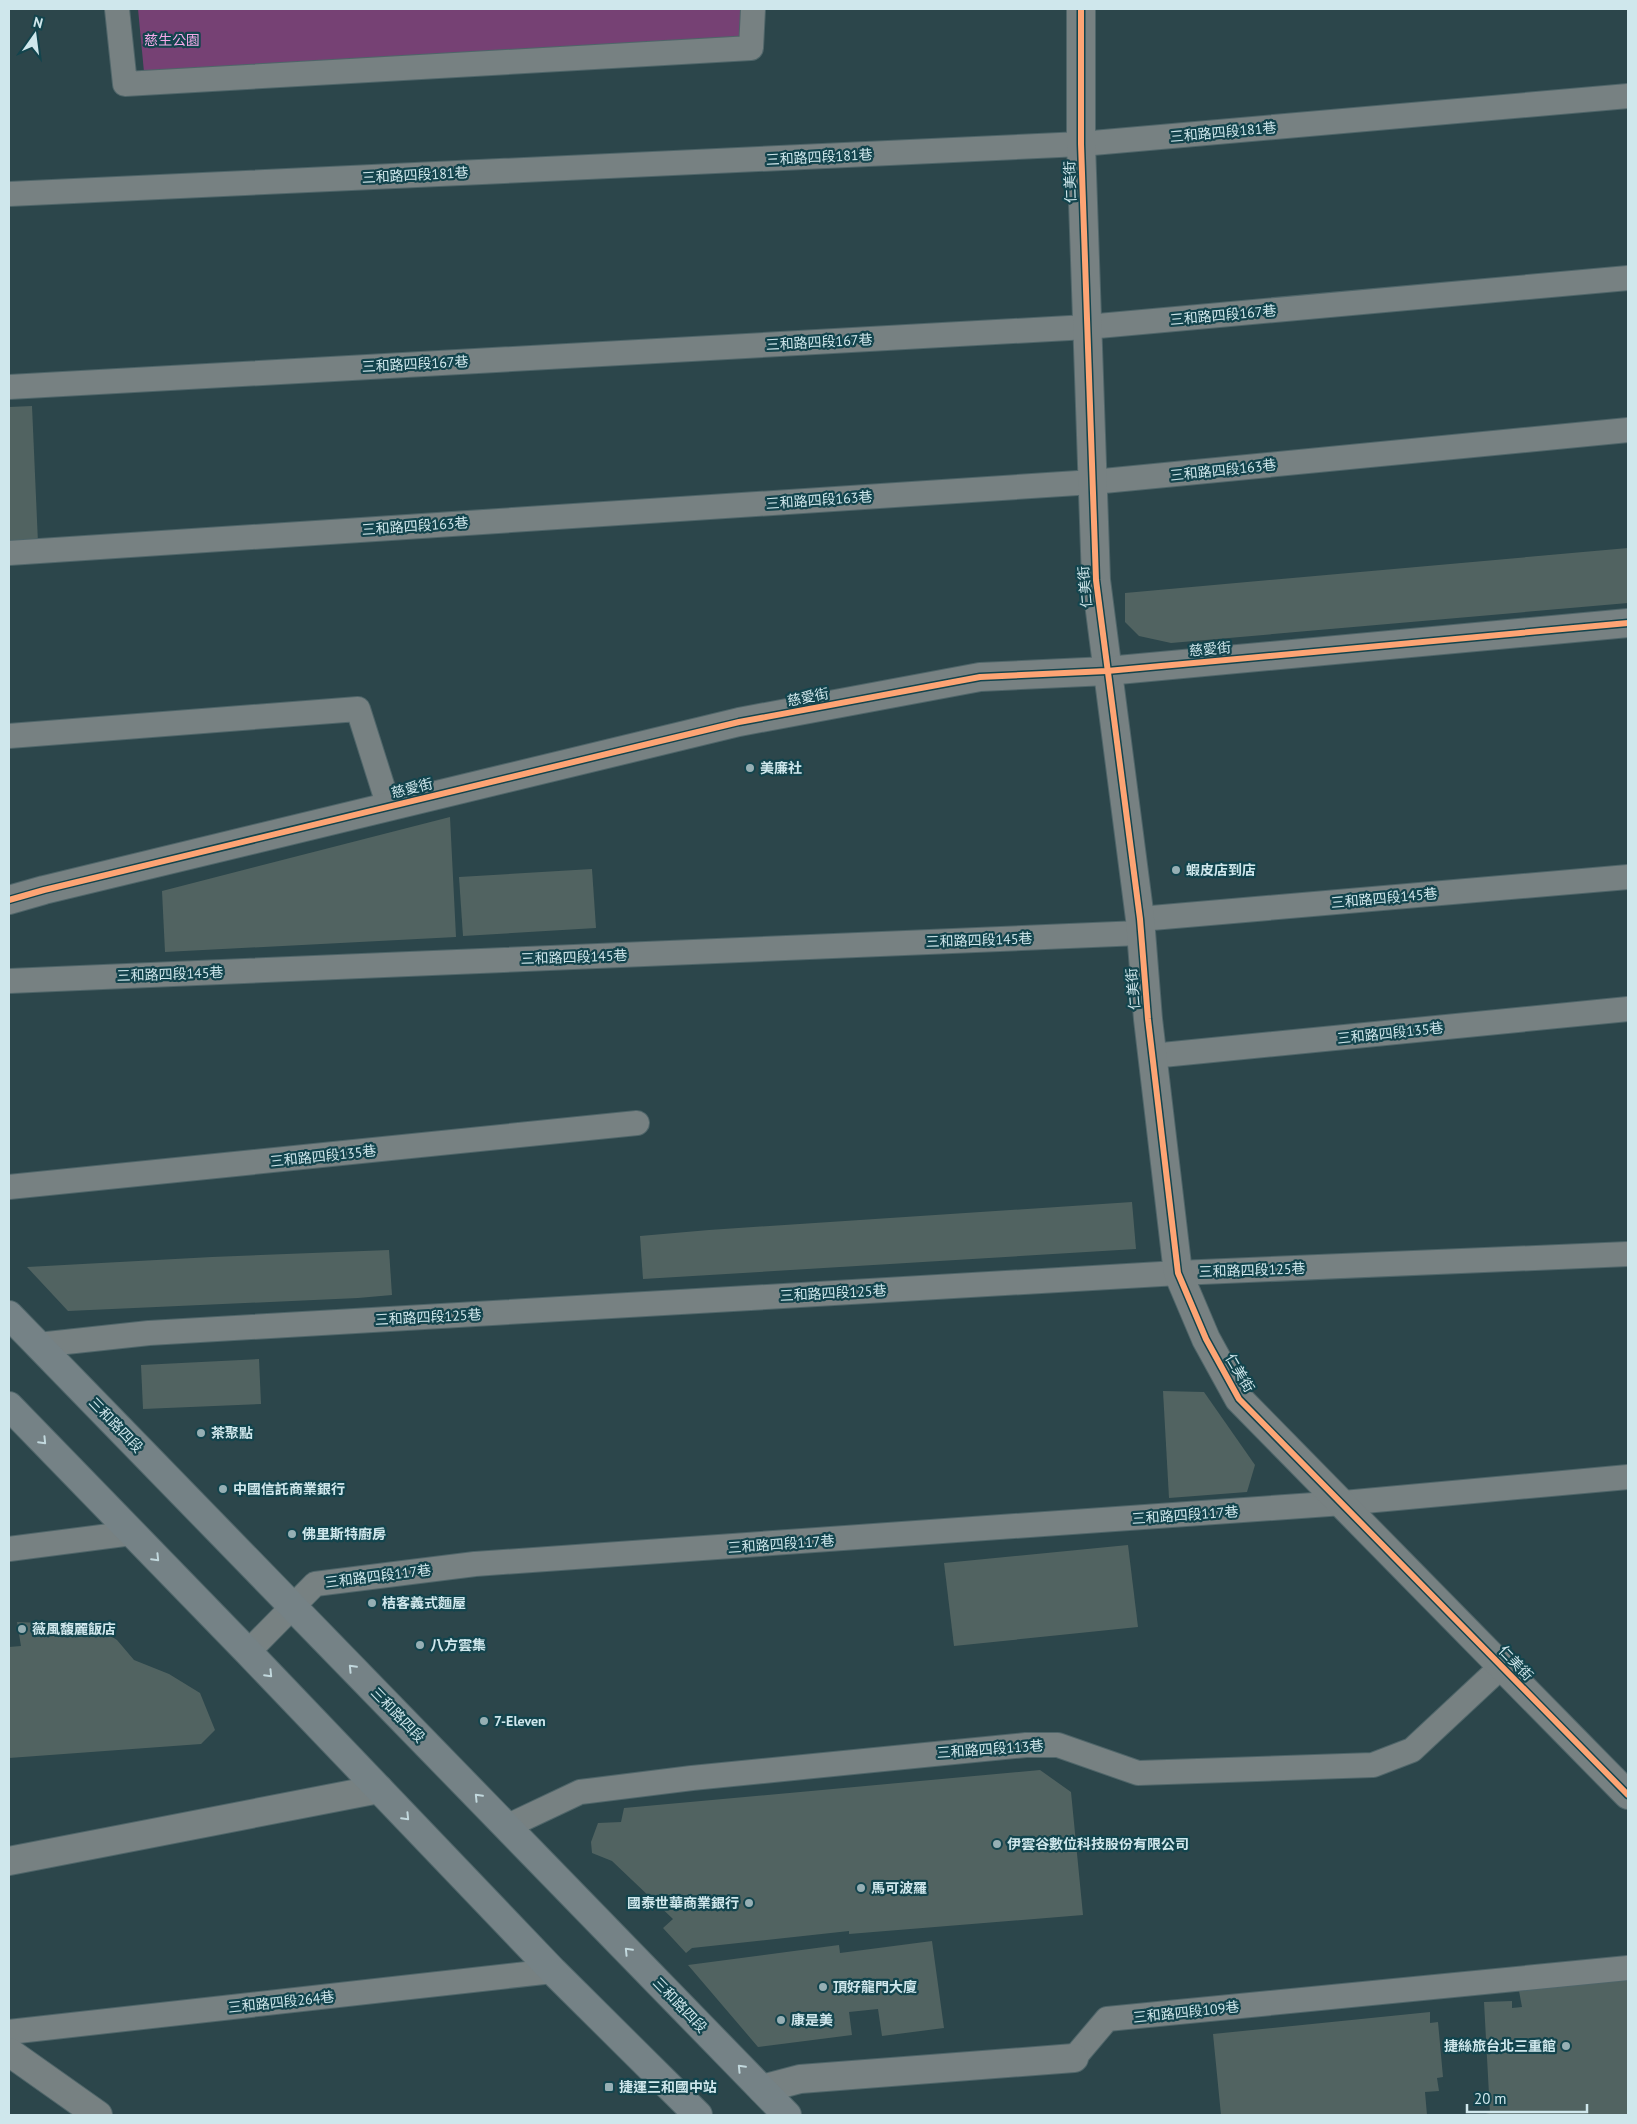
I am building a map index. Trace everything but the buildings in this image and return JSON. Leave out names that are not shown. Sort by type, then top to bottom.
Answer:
[{"type":"main road","name":"三和路四段","points":[[9,1315],[787,2115]]},
{"type":"main road","points":[[9,1406],[248,1652],[553,1971],[698,2115]]},
{"type":"street","name":"仁美街","points":[[1081,9],[1081,144],[1096,580],[1140,926],[1152,1056],[1178,1273],[1206,1339],[1239,1399],[1628,1795]]},
{"type":"street","name":"慈愛街","points":[[9,900],[739,722],[980,677],[1107,671],[1628,623]]},
{"type":"street","points":[[9,1861],[379,1789]]},
{"type":"street","points":[[9,2052],[98,2115]]},
{"type":"street","name":"三和路四段109巷","points":[[762,2089],[800,2079],[1074,2058]]},
{"type":"lane","points":[[117,9],[125,84],[751,48],[753,9]]},
{"type":"lane","name":"三和路四段181巷","points":[[9,194],[1081,144],[1628,96]]},
{"type":"lane","name":"三和路四段167巷","points":[[9,387],[1087,327],[1628,278]]},
{"type":"lane","name":"三和路四段163巷","points":[[9,553],[1093,482],[1628,430]]},
{"type":"lane","points":[[9,736],[358,709],[389,806]]},
{"type":"lane","name":"三和路四段145巷","points":[[9,981],[1140,926],[1628,877]]},
{"type":"lane","name":"三和路四段135巷","points":[[1152,1056],[1628,1010]]},
{"type":"lane","name":"三和路四段135巷","points":[[9,1188],[637,1123]]},
{"type":"lane","name":"三和路四段125巷","points":[[38,1345],[159,1332],[1178,1273],[1628,1254]]},
{"type":"lane","name":"三和路四段117巷","points":[[248,1652],[315,1584],[475,1564],[1343,1503],[1628,1477]]},
{"type":"lane","points":[[9,1549],[132,1533]]},
{"type":"lane","name":"三和路四段113巷","points":[[506,1826],[580,1792],[712,1776],[1026,1746],[1058,1745],[1138,1773],[1373,1765],[1412,1750],[1502,1666]]},
{"type":"lane","name":"三和路四段109巷","points":[[1074,2058],[1107,2019],[1628,1968]]},
{"type":"lane","name":"三和路四段264巷","points":[[9,2032],[553,1971]]},
{"type":"green space","name":"慈生公園","points":[[138,9],[743,9],[743,39],[144,72]]},
{"type":"cycle path","points":[[1081,9],[1081,144],[1096,580],[1140,919],[1148,1019],[1178,1273],[1206,1339],[1239,1399],[1628,1795]]},
{"type":"cycle path","points":[[9,900],[739,722],[980,677],[1107,671],[1628,623]]},
{"type":"place","name":"美廉社","points":[[750,768]]},
{"type":"place","name":"蝦皮店到店","points":[[1176,870]]},
{"type":"place","name":"茶聚點","points":[[201,1433]]},
{"type":"place","name":"中國信託商業銀行","points":[[223,1489]]},
{"type":"place","name":"佛里斯特廚房","points":[[292,1534]]},
{"type":"place","name":"桔客義式麵屋","points":[[372,1603]]},
{"type":"place","name":"薇風馥麗飯店","points":[[22,1629]]},
{"type":"place","name":"八方雲集","points":[[420,1645]]},
{"type":"place","name":"7-Eleven","points":[[484,1721]]},
{"type":"place","name":"伊雲谷數位科技股份有限公司","points":[[997,1844]]},
{"type":"place","name":"馬可波羅","points":[[861,1888]]},
{"type":"place","name":"國泰世華商業銀行","points":[[749,1903]]},
{"type":"place","name":"頂好龍門大廈","points":[[823,1987]]},
{"type":"place","name":"康是美","points":[[781,2020]]},
{"type":"place","name":"捷絲旅台北三重館","points":[[1566,2046]]},
{"type":"place","name":"捷運三和國中站","points":[[609,2087]]}]
